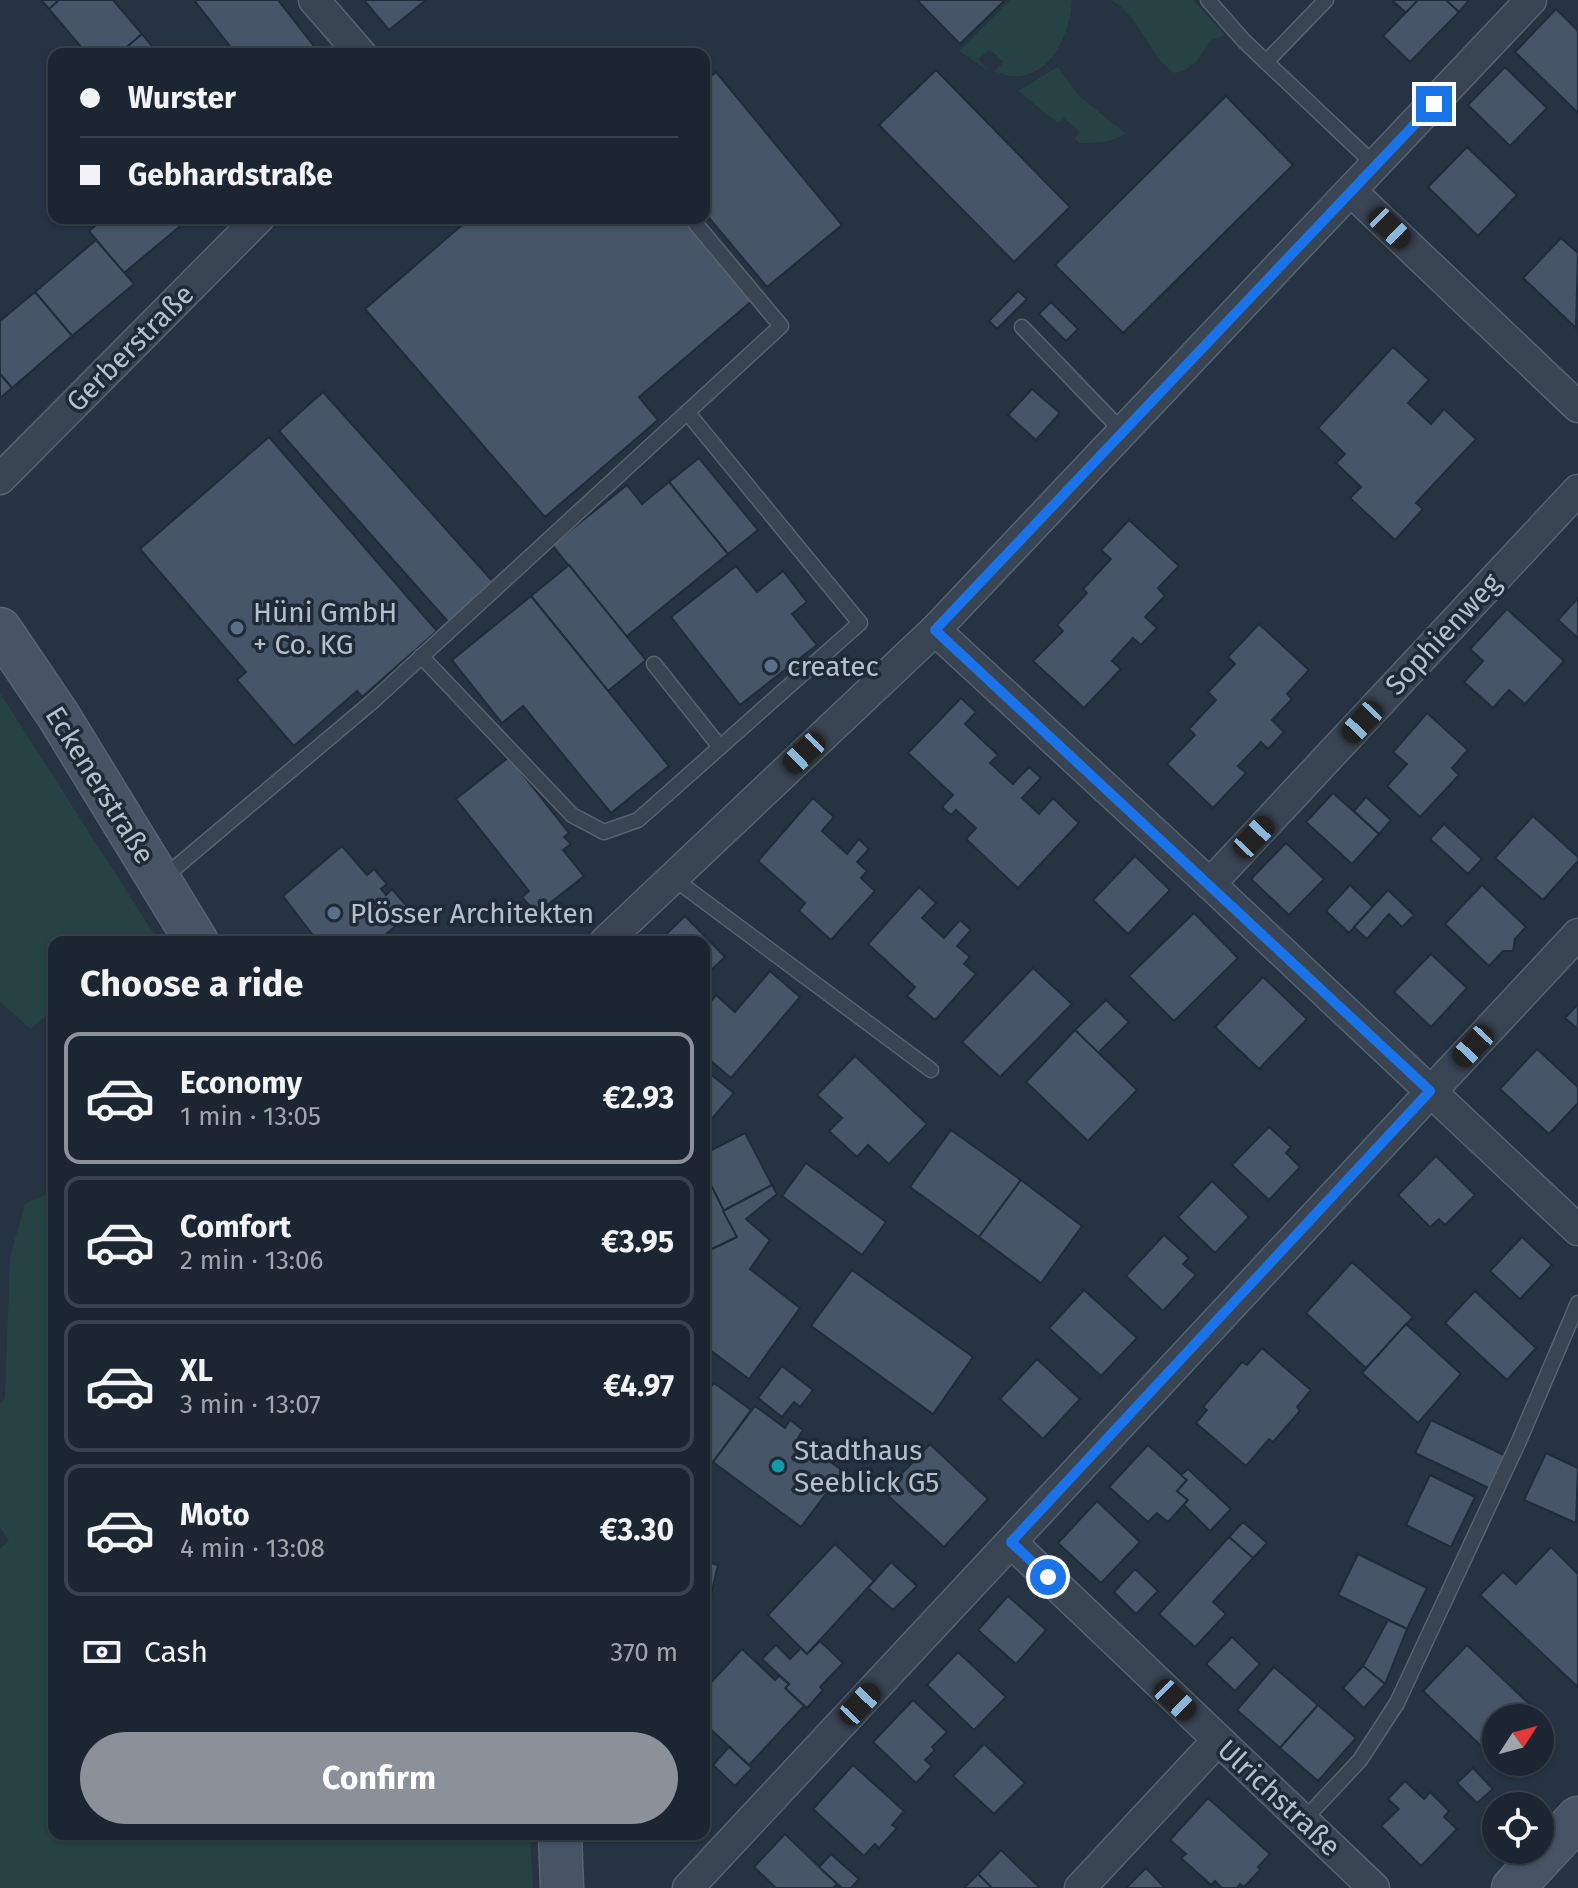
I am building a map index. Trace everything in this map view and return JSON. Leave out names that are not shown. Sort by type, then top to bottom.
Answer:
[{"type":"main road","name":"Eckenerstraße","points":[[0,629],[58,715],[193,936]]},
{"type":"main road","points":[[1513,1888],[1578,1818]]},
{"type":"main road","points":[[560,1840],[562,1888]]},
{"type":"street","points":[[314,0],[356,48]]},
{"type":"street","points":[[611,936],[935,630],[1531,0]]},
{"type":"street","points":[[1352,192],[1578,407]]},
{"type":"street","name":"Gerberstraße","points":[[0,479],[253,224]]},
{"type":"street","name":"Sophienweg","points":[[1210,884],[1578,490]]},
{"type":"street","points":[[935,630],[1578,1230]]},
{"type":"street","points":[[688,1888],[1578,934]]},
{"type":"street","name":"Ulrichstraße","points":[[1011,1542],[1374,1888]]},
{"type":"street","points":[[1080,1888],[1218,1740]]},
{"type":"lane","points":[[1208,0],[1266,62],[1376,166]]},
{"type":"lane","points":[[1266,62],[1326,0]]},
{"type":"lane","points":[[160,880],[372,702],[781,326],[696,224]]},
{"type":"lane","points":[[1022,327],[1123,432]]},
{"type":"lane","points":[[421,656],[572,815],[604,832],[638,820],[860,623],[687,412]]},
{"type":"lane","points":[[654,664],[720,747]]},
{"type":"lane","points":[[673,878],[931,1070]]},
{"type":"lane","points":[[1303,1821],[1360,1760],[1397,1703],[1519,1441],[1578,1303]]},
{"type":"green space","points":[[1010,0],[1072,0],[1066,31],[1059,46],[1039,69],[1026,75],[1011,76],[994,71],[1004,62],[990,50],[978,59],[989,71],[959,51]]},
{"type":"green space","points":[[1111,0],[1193,0],[1225,35],[1209,41],[1191,66],[1174,73],[1157,56],[1130,16]]},
{"type":"green space","points":[[1058,67],[1079,96],[1125,133],[1109,141],[1080,143],[1075,138],[1080,132],[1064,118],[1058,123],[1018,91]]},
{"type":"green space","points":[[0,693],[155,936],[48,936],[48,1013],[31,1029],[0,1002]]},
{"type":"green space","points":[[48,1194],[48,1840],[530,1840],[533,1888],[0,1888],[0,1549],[9,1541],[0,1527],[0,1404],[5,1398],[10,1257],[25,1204]]},
{"type":"building","points":[[41,0],[59,0],[49,9]]},
{"type":"building","points":[[59,0],[113,0],[142,34],[126,48],[82,48],[49,9]]},
{"type":"building","points":[[194,0],[278,0],[315,48],[231,48]]},
{"type":"building","points":[[364,0],[426,0],[389,30]]},
{"type":"building","points":[[917,0],[1005,0],[960,44]]},
{"type":"building","points":[[1392,0],[1418,0],[1406,13]]},
{"type":"building","points":[[1418,0],[1446,0],[1459,12],[1410,62],[1383,36]]},
{"type":"building","points":[[1446,0],[1469,0],[1459,12]]},
{"type":"building","points":[[1556,9],[1578,31],[1578,113],[1515,52]]},
{"type":"building","points":[[142,34],[154,48],[126,48]]},
{"type":"building","points":[[1505,67],[1547,108],[1510,146],[1468,105]]},
{"type":"building","points":[[936,70],[1070,207],[1014,262],[879,125]]},
{"type":"building","points":[[716,72],[842,225],[767,287],[710,219],[710,77]]},
{"type":"building","points":[[1226,96],[1293,165],[1123,333],[1055,265]]},
{"type":"building","points":[[1467,147],[1517,195],[1478,236],[1428,187]]},
{"type":"building","points":[[97,224],[183,224],[124,273],[89,231]]},
{"type":"building","points":[[463,224],[687,224],[753,300],[639,397],[658,420],[545,517],[365,309]]},
{"type":"building","points":[[1561,238],[1578,253],[1576,328],[1523,278]]},
{"type":"building","points":[[96,240],[134,284],[72,336],[35,292]]},
{"type":"building","points":[[1018,291],[1027,299],[997,329],[989,321]]},
{"type":"building","points":[[35,292],[72,336],[12,388],[0,374],[0,321]]},
{"type":"building","points":[[1051,302],[1078,329],[1066,341],[1039,314]]},
{"type":"building","points":[[1393,347],[1429,380],[1408,403],[1431,424],[1444,409],[1476,439],[1416,503],[1423,509],[1395,540],[1350,498],[1361,487],[1336,463],[1345,454],[1318,428]]},
{"type":"building","points":[[0,374],[12,388],[0,398]]},
{"type":"building","points":[[1032,389],[1060,413],[1036,440],[1008,415]]},
{"type":"building","points":[[323,392],[495,584],[450,624],[279,431]]},
{"type":"building","points":[[269,437],[437,631],[362,697],[357,691],[294,746],[237,680],[246,672],[140,549]]},
{"type":"building","points":[[699,458],[758,530],[728,554],[669,482]]},
{"type":"building","points":[[669,482],[728,554],[626,637],[552,545],[627,485],[642,504]]},
{"type":"building","points":[[1129,520],[1179,566],[1158,588],[1165,596],[1145,617],[1157,628],[1141,645],[1133,638],[1112,661],[1121,669],[1084,708],[1033,661],[1063,631],[1057,625],[1087,593],[1083,589],[1111,559],[1101,550]]},
{"type":"building","points":[[569,565],[646,660],[608,691],[531,596]]},
{"type":"building","points":[[736,566],[757,592],[783,571],[807,602],[792,614],[817,645],[740,705],[671,617]]},
{"type":"building","points":[[531,596],[669,766],[611,813],[523,706],[502,723],[452,660]]},
{"type":"building","points":[[1578,598],[1578,638],[1558,620]]},
{"type":"building","points":[[1507,609],[1564,661],[1525,704],[1509,690],[1493,708],[1464,682],[1483,661],[1470,649]]},
{"type":"building","points":[[1259,624],[1309,670],[1287,694],[1292,699],[1272,720],[1284,732],[1268,749],[1261,742],[1238,766],[1246,773],[1213,808],[1167,764],[1195,735],[1189,729],[1216,700],[1208,692],[1235,664],[1228,657]]},
{"type":"building","points":[[961,698],[976,712],[965,724],[998,755],[990,763],[1013,784],[1029,767],[1041,778],[1022,798],[1039,814],[1053,798],[1079,823],[1018,888],[966,839],[976,828],[956,810],[951,815],[942,807],[953,795],[908,753]]},
{"type":"building","points":[[1427,713],[1468,750],[1452,768],[1459,775],[1420,817],[1387,786],[1407,764],[1393,752]]},
{"type":"building","points":[[509,757],[569,833],[564,837],[571,844],[563,850],[584,876],[536,914],[522,897],[529,891],[456,799]]},
{"type":"building","points":[[1333,793],[1379,834],[1352,864],[1306,822]]},
{"type":"building","points":[[1366,797],[1391,820],[1379,834],[1354,811]]},
{"type":"building","points":[[813,798],[834,817],[822,831],[847,854],[859,839],[869,849],[857,862],[867,871],[861,878],[875,891],[831,940],[799,911],[805,903],[758,861]]},
{"type":"building","points":[[1533,816],[1578,857],[1578,861],[1543,900],[1495,858]]},
{"type":"building","points":[[1444,824],[1482,859],[1468,874],[1430,839]]},
{"type":"building","points":[[1286,843],[1324,879],[1289,915],[1251,879]]},
{"type":"building","points":[[342,846],[367,875],[374,869],[387,884],[381,889],[386,895],[392,889],[412,912],[384,936],[313,936],[283,896]]},
{"type":"building","points":[[1135,856],[1170,890],[1128,934],[1093,900]]},
{"type":"building","points":[[1350,885],[1373,907],[1349,933],[1326,911]]},
{"type":"building","points":[[1482,885],[1526,927],[1515,939],[1513,951],[1503,951],[1489,966],[1445,924]]},
{"type":"building","points":[[919,887],[936,903],[922,918],[944,938],[960,920],[971,930],[957,946],[970,957],[964,964],[976,974],[935,1020],[907,996],[915,987],[868,944]]},
{"type":"building","points":[[1388,890],[1414,915],[1402,927],[1389,914],[1367,939],[1354,927]]},
{"type":"building","points":[[1194,913],[1238,958],[1174,1021],[1129,976]]},
{"type":"building","points":[[685,916],[705,936],[664,936]]},
{"type":"building","points":[[710,942],[725,957],[710,971]]},
{"type":"building","points":[[1431,954],[1467,988],[1431,1027],[1394,992]]},
{"type":"building","points":[[1033,968],[1072,1004],[1000,1077],[962,1042]]},
{"type":"building","points":[[770,971],[800,997],[731,1078],[710,1060],[710,1002],[716,995],[735,1012]]},
{"type":"building","points":[[1263,977],[1307,1019],[1259,1069],[1215,1027]]},
{"type":"building","points":[[1106,1000],[1129,1022],[1098,1053],[1075,1030]]},
{"type":"building","points":[[1578,1004],[1578,1029],[1565,1018]]},
{"type":"building","points":[[1075,1030],[1137,1090],[1088,1141],[1026,1082]]},
{"type":"building","points":[[1537,1049],[1578,1087],[1578,1103],[1549,1134],[1500,1089]]},
{"type":"building","points":[[855,1056],[927,1124],[889,1164],[868,1145],[857,1157],[829,1131],[842,1118],[817,1095]]},
{"type":"building","points":[[710,1074],[734,1093],[710,1121]]},
{"type":"building","points":[[1269,1127],[1291,1147],[1286,1153],[1300,1167],[1269,1200],[1232,1165]]},
{"type":"building","points":[[951,1130],[1021,1180],[979,1237],[910,1187]]},
{"type":"building","points":[[745,1133],[772,1185],[723,1211],[710,1184],[710,1151]]},
{"type":"building","points":[[1436,1156],[1475,1195],[1445,1225],[1439,1219],[1430,1227],[1398,1195]]},
{"type":"building","points":[[806,1163],[886,1222],[862,1255],[782,1196]]},
{"type":"building","points":[[1021,1180],[1082,1226],[1041,1283],[979,1237]]},
{"type":"building","points":[[1212,1181],[1249,1217],[1215,1253],[1178,1217]]},
{"type":"building","points":[[710,1183],[737,1237],[710,1250]]},
{"type":"building","points":[[772,1185],[777,1194],[746,1219],[770,1240],[750,1269],[800,1308],[749,1379],[710,1350],[710,1250],[737,1237],[723,1211]]},
{"type":"building","points":[[1164,1235],[1189,1258],[1183,1264],[1196,1275],[1163,1311],[1126,1276]]},
{"type":"building","points":[[1522,1237],[1552,1265],[1520,1299],[1490,1271]]},
{"type":"building","points":[[1352,1262],[1413,1317],[1366,1368],[1306,1313]]},
{"type":"building","points":[[852,1270],[973,1357],[933,1414],[811,1326]]},
{"type":"building","points":[[1084,1290],[1137,1338],[1101,1376],[1049,1328]]},
{"type":"building","points":[[1475,1291],[1536,1348],[1507,1380],[1445,1323]]},
{"type":"building","points":[[1406,1324],[1461,1374],[1418,1423],[1362,1373]]},
{"type":"building","points":[[1262,1348],[1311,1390],[1297,1407],[1300,1411],[1273,1442],[1269,1439],[1246,1466],[1196,1423],[1207,1410],[1203,1407],[1242,1362],[1247,1365]]},
{"type":"building","points":[[1037,1359],[1080,1399],[1043,1439],[1000,1399]]},
{"type":"building","points":[[782,1366],[813,1390],[800,1407],[794,1402],[782,1417],[758,1398]]},
{"type":"building","points":[[714,1383],[751,1410],[713,1462],[710,1460],[710,1388]]},
{"type":"building","name":"Stadthaus Seeblick G5","points":[[755,1406],[785,1428],[790,1420],[803,1430],[798,1438],[843,1471],[801,1527],[713,1462]]},
{"type":"building","points":[[1431,1420],[1508,1457],[1493,1490],[1415,1453]]},
{"type":"building","points":[[930,1444],[988,1499],[944,1547],[884,1492]]},
{"type":"building","points":[[1148,1445],[1187,1480],[1177,1491],[1188,1500],[1168,1522],[1157,1513],[1148,1522],[1109,1487]]},
{"type":"building","points":[[1546,1453],[1578,1468],[1576,1523],[1524,1500]]},
{"type":"building","points":[[1188,1469],[1231,1509],[1210,1531],[1184,1505],[1188,1500],[1177,1491],[1187,1480],[1181,1475]]},
{"type":"building","points":[[1430,1475],[1475,1497],[1451,1547],[1406,1525]]},
{"type":"building","points":[[1097,1501],[1140,1542],[1101,1583],[1058,1543]]},
{"type":"building","points":[[1243,1522],[1267,1543],[1253,1558],[1229,1537]]},
{"type":"building","points":[[1229,1537],[1253,1558],[1213,1602],[1226,1614],[1195,1647],[1159,1614]]},
{"type":"building","points":[[835,1544],[874,1581],[807,1654],[768,1615]]},
{"type":"building","points":[[1551,1547],[1578,1574],[1578,1687],[1480,1595],[1503,1572],[1516,1584]]},
{"type":"building","points":[[1358,1554],[1427,1588],[1407,1629],[1338,1595]]},
{"type":"building","points":[[891,1562],[917,1586],[893,1610],[868,1588]]},
{"type":"building","points":[[710,1563],[718,1565],[710,1599]]},
{"type":"building","points":[[1135,1569],[1158,1591],[1136,1614],[1114,1592]]},
{"type":"building","points":[[1008,1596],[1046,1630],[1016,1664],[978,1630]]},
{"type":"building","points":[[1388,1620],[1407,1629],[1385,1684],[1363,1666]]},
{"type":"building","points":[[1232,1637],[1260,1664],[1235,1691],[1206,1664]]},
{"type":"building","points":[[820,1641],[843,1663],[820,1687],[823,1690],[807,1708],[785,1688],[789,1684],[762,1659],[776,1645],[790,1659],[801,1648],[807,1654]]},
{"type":"building","points":[[1467,1645],[1529,1704],[1482,1704],[1482,1747],[1423,1691]]},
{"type":"building","points":[[742,1649],[775,1680],[779,1676],[789,1684],[785,1688],[804,1706],[749,1765],[710,1729],[710,1684]]},
{"type":"building","points":[[958,1652],[1006,1697],[974,1730],[927,1685]]},
{"type":"building","points":[[1363,1666],[1385,1684],[1364,1708],[1343,1688]]},
{"type":"building","points":[[1274,1667],[1318,1705],[1280,1748],[1237,1710]]},
{"type":"building","points":[[913,1700],[947,1732],[932,1747],[935,1750],[925,1760],[932,1766],[916,1783],[873,1742]]},
{"type":"building","points":[[1318,1705],[1356,1738],[1318,1781],[1280,1748]]},
{"type":"building","points":[[984,1744],[1025,1783],[994,1814],[953,1776]]},
{"type":"building","points":[[729,1747],[752,1768],[735,1786],[713,1765]]},
{"type":"building","points":[[853,1765],[904,1811],[892,1825],[897,1828],[879,1848],[875,1844],[864,1856],[813,1809]]},
{"type":"building","points":[[1473,1768],[1493,1789],[1482,1792],[1482,1799],[1477,1803],[1457,1783]]},
{"type":"building","points":[[1405,1781],[1424,1799],[1430,1792],[1449,1811],[1444,1817],[1457,1829],[1421,1866],[1381,1826],[1399,1809],[1388,1799]]},
{"type":"building","points":[[1208,1798],[1270,1854],[1244,1887],[1240,1884],[1237,1888],[1222,1888],[1215,1881],[1211,1885],[1181,1858],[1186,1854],[1170,1840]]},
{"type":"building","points":[[785,1834],[837,1884],[833,1888],[776,1888],[754,1867]]},
{"type":"building","points":[[1001,1850],[1040,1888],[992,1888],[978,1874]]},
{"type":"building","points":[[831,1854],[859,1879],[851,1888],[842,1888],[819,1867]]},
{"type":"building","points":[[1146,1868],[1165,1888],[1126,1888]]},
{"type":"building","points":[[978,1874],[992,1888],[964,1888]]},
{"type":"place","name":"Hüni GmbH + Co. KG","points":[[237,628]]},
{"type":"place","name":"createc","points":[[771,666]]},
{"type":"place","name":"Plösser Architekten","points":[[334,913]]},
{"type":"place","name":"Stadthaus Seeblick G5","points":[[778,1466]]},
{"type":"route","points":[[1048,1577],[1011,1542],[1430,1091],[935,630],[1434,104]]}]
